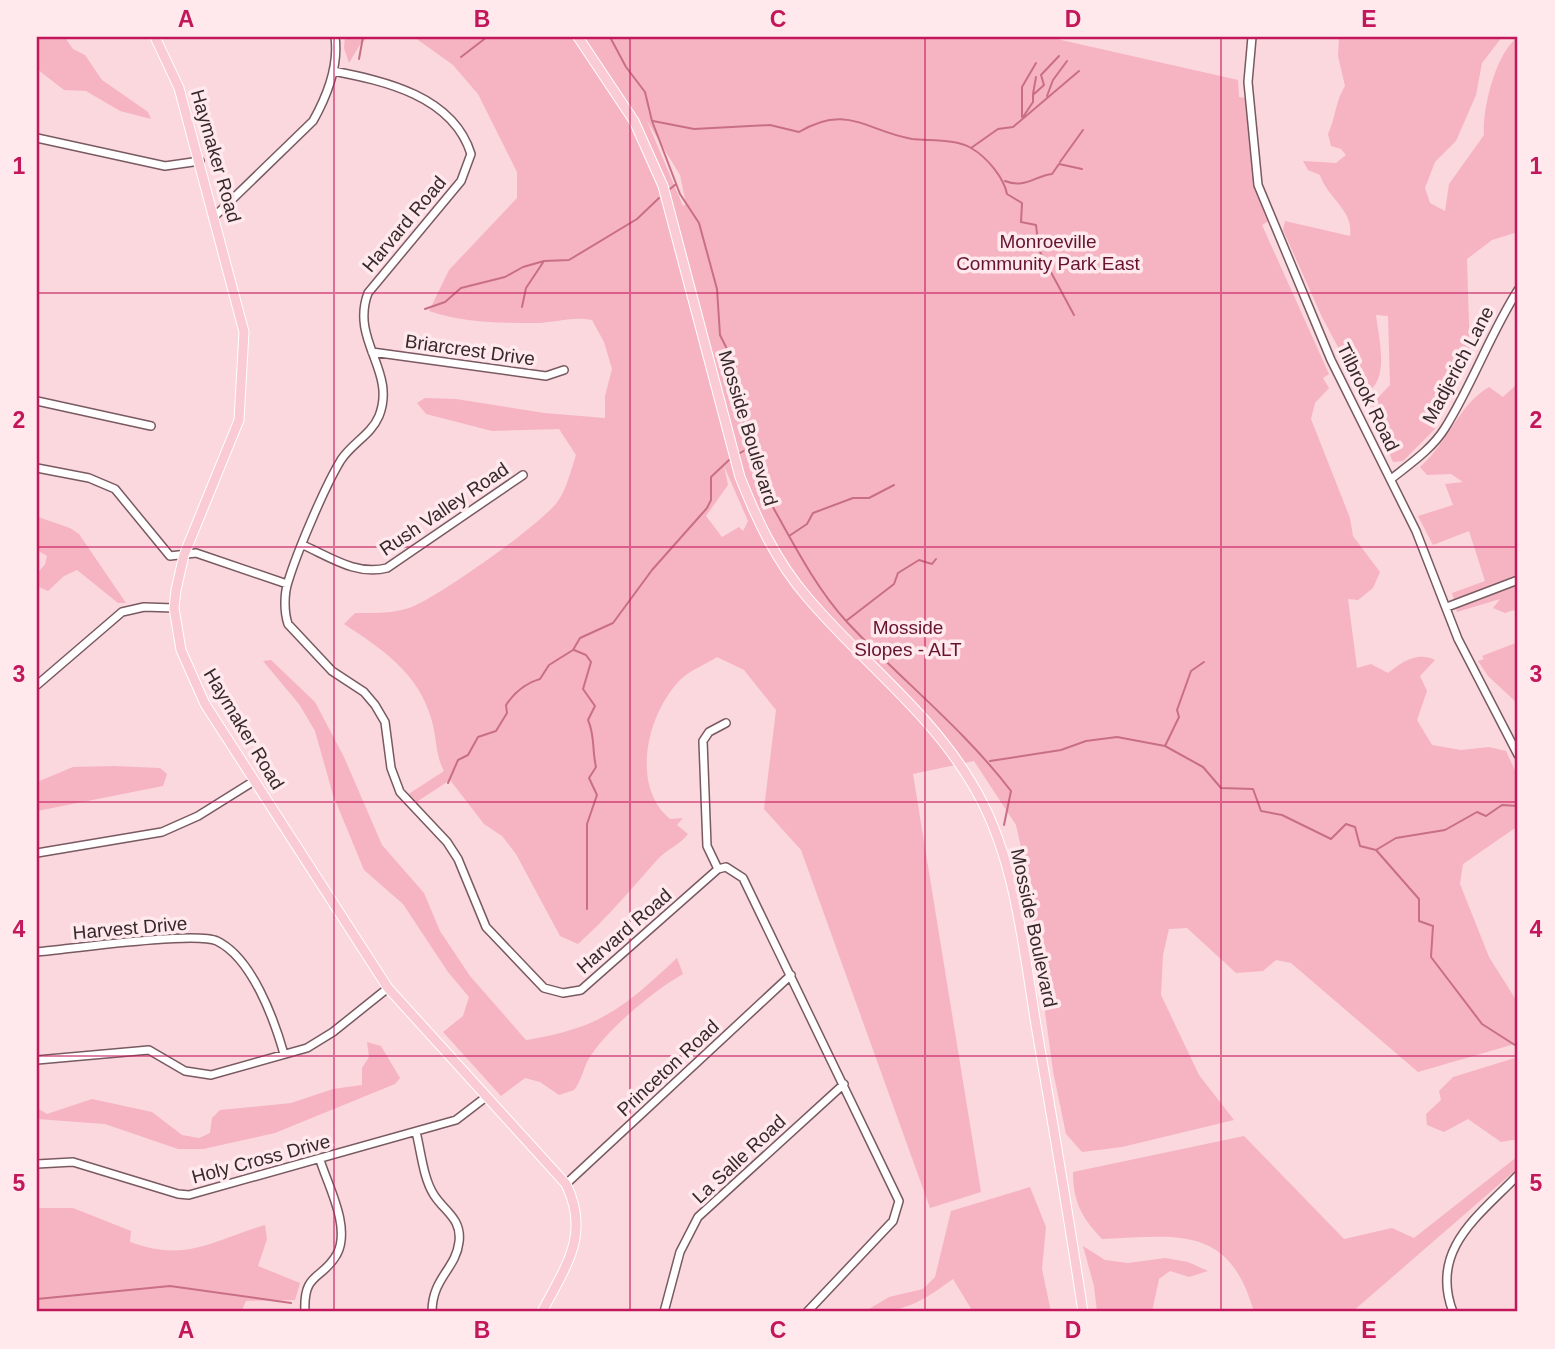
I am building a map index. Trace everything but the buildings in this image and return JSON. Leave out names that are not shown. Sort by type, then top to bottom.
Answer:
[{"type":"main road","name":"Haymaker Road","points":[[155,37],[179,88],[244,332],[239,420],[184,555],[174,608],[181,650],[192,679],[254,781],[388,988],[566,1184],[578,1214],[578,1230],[565,1269],[542,1312]]},
{"type":"main road","name":"Mosside Boulevard","points":[[578,37],[634,121],[663,186],[740,477],[757,520],[776,554],[807,597],[927,721],[947,746],[973,783],[993,825],[1007,867],[1025,957],[1083,1312]]},
{"type":"street","points":[[215,216],[313,121],[337,58],[335,37]]},
{"type":"street","name":"Tilbrook Road","points":[[1252,37],[1248,82],[1258,185],[1331,360],[1391,479],[1447,607],[1458,639],[1518,755]]},
{"type":"street","name":"Harvard Road","points":[[333,71],[388,82],[412,92],[461,133],[471,154],[461,181],[368,293],[362,308],[362,323],[383,384],[380,413],[366,435],[342,459],[303,545],[287,584],[288,624],[332,671],[364,692],[375,705],[385,722],[391,768],[400,792],[447,842],[458,859],[486,927],[544,988],[563,993],[581,990],[718,869]]},
{"type":"street","points":[[37,138],[165,166],[200,161]]},
{"type":"street","name":"Madjerich Lane","points":[[1391,479],[1423,454],[1445,429],[1499,319],[1518,290]]},
{"type":"street","name":"Briarcrest Drive","points":[[372,352],[546,376],[564,370]]},
{"type":"street","points":[[37,401],[151,426]]},
{"type":"street","points":[[37,468],[89,478],[115,489],[170,556],[196,554],[287,584]]},
{"type":"street","name":"Rush Valley Road","points":[[303,545],[354,568],[387,568],[523,475]]},
{"type":"street","points":[[1447,607],[1518,579]]},
{"type":"street","points":[[37,685],[122,612],[144,607],[174,608]]},
{"type":"street","points":[[726,723],[709,732],[703,741],[708,846],[718,869],[726,866],[743,878],[897,1194],[899,1209],[893,1221],[807,1312]]},
{"type":"street","points":[[37,853],[162,832],[198,816],[254,781]]},
{"type":"street","name":"Harvest Drive","points":[[37,952],[206,937],[234,954],[264,999],[284,1054]]},
{"type":"street","name":"Princeton Road","points":[[566,1184],[791,975]]},
{"type":"street","points":[[37,1060],[149,1050],[185,1071],[211,1074],[320,1041],[388,988]]},
{"type":"street","name":"La Salle Road","points":[[664,1312],[680,1252],[698,1217],[844,1084]]},
{"type":"street","name":"Holy Cross Drive","points":[[37,1164],[73,1162],[189,1195],[456,1120],[486,1097]]},
{"type":"street","points":[[416,1132],[430,1186],[454,1217],[459,1234],[455,1255],[435,1287],[432,1312]]},
{"type":"street","points":[[304,1312],[307,1285],[337,1254],[341,1241],[341,1226],[320,1160]]},
{"type":"street","points":[[1453,1312],[1445,1277],[1449,1255],[1460,1236],[1518,1175]]},
{"type":"green space","points":[[37,37],[66,39],[73,49],[85,55],[102,80],[148,112],[151,119],[120,111],[86,91],[64,90],[37,69]]},
{"type":"green space","points":[[345,37],[369,37],[361,43],[349,63],[344,48]]},
{"type":"green space","points":[[414,37],[1048,37],[1238,80],[1239,97],[1250,99],[1258,185],[1272,219],[1262,225],[1329,374],[1323,378],[1329,388],[1315,403],[1311,419],[1350,518],[1353,536],[1380,572],[1373,588],[1358,600],[1348,599],[1357,668],[1371,664],[1388,673],[1416,657],[1435,660],[1420,676],[1427,691],[1417,720],[1432,745],[1461,750],[1489,747],[1506,751],[1518,777],[1518,826],[1463,864],[1460,884],[1489,957],[1518,1003],[1518,1043],[1418,1072],[1291,963],[1276,960],[1263,971],[1236,973],[1187,928],[1169,929],[1163,955],[1161,995],[1199,1075],[1234,1120],[1122,1147],[1082,1152],[1066,1134],[1053,1071],[1025,864],[1016,825],[974,761],[913,774],[981,1192],[930,1208],[801,850],[764,809],[776,710],[744,670],[717,657],[680,680],[668,694],[652,730],[647,769],[650,788],[658,805],[670,819],[683,818],[677,825],[688,834],[658,859],[578,944],[560,936],[516,854],[502,836],[484,824],[450,780],[415,803],[407,795],[444,771],[425,702],[408,675],[397,664],[344,624],[355,613],[392,612],[414,606],[490,558],[533,525],[558,501],[576,455],[559,429],[492,431],[426,414],[417,403],[425,398],[456,399],[544,413],[605,418],[605,396],[612,369],[604,342],[592,320],[497,322],[455,318],[429,311],[449,270],[517,198],[517,172],[478,94],[453,65]],"holes":[[[647,121],[680,175],[686,204],[683,206]],[[724,466],[748,521],[743,531],[739,527],[722,537],[706,516],[728,485]]]},
{"type":"green space","points":[[1339,37],[1502,37],[1482,63],[1476,95],[1456,141],[1435,162],[1425,188],[1430,203],[1445,211],[1449,184],[1484,135],[1485,111],[1497,68],[1510,44],[1518,37],[1518,232],[1492,240],[1467,259],[1470,356],[1434,430],[1403,461],[1393,462],[1372,414],[1373,403],[1390,385],[1388,316],[1376,315],[1381,349],[1380,371],[1372,389],[1363,394],[1322,317],[1283,230],[1285,221],[1350,236],[1348,219],[1344,212],[1320,175],[1308,170],[1303,161],[1336,163],[1346,155],[1341,149],[1331,146],[1328,134],[1345,86],[1338,56]]},
{"type":"green space","points":[[1518,383],[1518,618],[1514,610],[1505,613],[1493,608],[1500,599],[1457,612],[1452,593],[1485,581],[1469,531],[1433,545],[1418,516],[1453,505],[1445,484],[1463,482],[1451,474],[1427,475],[1420,467],[1438,447],[1469,403],[1479,394],[1489,387],[1503,397]]},
{"type":"green space","points":[[38,517],[79,534],[126,603],[118,603],[77,570],[64,576],[48,591],[39,587],[37,574],[45,564],[47,556],[37,550]]},
{"type":"green space","points":[[1518,642],[1518,704],[1488,676],[1478,661],[1484,659],[1482,656]]},
{"type":"green space","points":[[271,660],[315,702],[344,757],[382,845],[424,893],[440,931],[470,976],[526,1040],[574,1029],[609,1013],[625,1003],[677,958],[683,974],[644,1001],[606,1037],[588,1060],[574,1090],[559,1095],[540,1082],[525,1078],[501,1096],[443,1032],[463,1016],[469,997],[448,972],[403,904],[364,870],[333,795],[315,731],[299,704],[263,661]]},
{"type":"green space","points":[[73,767],[160,768],[167,774],[163,786],[37,811],[37,782]]},
{"type":"green space","points":[[367,1042],[381,1046],[400,1078],[395,1084],[275,1133],[203,1149],[178,1149],[105,1124],[37,1119],[37,1108],[47,1114],[92,1099],[152,1112],[182,1135],[199,1138],[210,1133],[212,1118],[220,1110],[291,1103],[333,1089],[362,1085],[362,1068],[369,1057]]},
{"type":"green space","points":[[1518,1057],[1518,1139],[1501,1142],[1468,1119],[1444,1132],[1427,1125],[1426,1114],[1441,1100],[1439,1091],[1453,1077]]},
{"type":"green space","points":[[1244,1136],[1344,1239],[1392,1228],[1414,1238],[1518,1156],[1518,1168],[1352,1312],[1254,1312],[1243,1283],[1230,1263],[1215,1249],[1197,1241],[1177,1238],[1102,1239],[1080,1209],[1073,1172]]},
{"type":"green space","points":[[1030,1187],[1046,1227],[1042,1269],[1051,1312],[973,1312],[953,1279],[931,1294],[901,1308],[864,1312],[889,1297],[923,1289],[935,1277],[951,1211]]},
{"type":"green space","points":[[37,1208],[73,1208],[131,1231],[130,1242],[168,1250],[199,1247],[265,1225],[267,1239],[258,1266],[300,1283],[295,1300],[246,1301],[242,1310],[246,1312],[37,1312]]},
{"type":"green space","points":[[1083,1246],[1105,1260],[1128,1263],[1165,1258],[1188,1262],[1208,1271],[1189,1277],[1170,1271],[1159,1279],[1152,1312],[1097,1312],[1094,1286]]},
{"type":"waterway","points":[[359,59],[363,37]]},
{"type":"waterway","points":[[461,57],[487,37]]},
{"type":"waterway","points":[[610,37],[626,67],[645,92],[652,121],[680,194],[699,223],[717,289],[720,335],[736,367],[740,415],[765,466],[769,500],[805,563],[835,608],[867,643],[973,746],[1011,791],[1004,825]]},
{"type":"waterway","points":[[1023,117],[1033,102],[1033,95],[1044,85],[1041,75],[1059,56]]},
{"type":"waterway","points":[[1047,96],[1053,80],[1067,61]]},
{"type":"waterway","points":[[1022,117],[1022,87],[1036,63]]},
{"type":"waterway","points":[[971,148],[998,129],[1013,127],[1079,71]]},
{"type":"waterway","points":[[1033,94],[1036,77]]},
{"type":"waterway","points":[[653,121],[694,129],[770,125],[799,132],[816,124],[844,119],[912,139],[965,145],[989,162],[999,175],[1007,194],[1022,203],[1021,222],[1036,225],[1039,250],[1074,315]]},
{"type":"waterway","points":[[1060,162],[1083,130]]},
{"type":"waterway","points":[[1005,181],[1018,184],[1052,174],[1059,164],[1082,169]]},
{"type":"waterway","points":[[670,189],[676,184]]},
{"type":"waterway","points":[[425,309],[445,302],[461,288],[505,277],[523,267],[544,261],[569,260],[637,219],[659,198]]},
{"type":"waterway","points":[[522,307],[526,288],[544,261]]},
{"type":"waterway","points":[[740,453],[754,445]]},
{"type":"waterway","points":[[448,783],[458,760],[468,755],[478,737],[496,731],[507,713],[506,705],[517,693],[540,679],[549,665],[573,650],[580,638],[613,623],[652,570],[707,508],[711,500],[711,477],[729,460]]},
{"type":"waterway","points":[[789,536],[807,524],[813,513],[853,498],[869,498],[894,485]]},
{"type":"waterway","points":[[846,621],[894,584],[898,573],[919,560],[932,564],[936,559]]},
{"type":"waterway","points":[[574,650],[586,655],[591,662],[583,689],[595,706],[588,720],[596,767],[589,778],[597,795],[587,824],[587,909]]},
{"type":"waterway","points":[[1165,746],[1179,717],[1177,710],[1191,671],[1204,662]]},
{"type":"waterway","points":[[990,761],[1061,750],[1086,741],[1117,737],[1165,746],[1203,767],[1221,788],[1253,789],[1261,811],[1282,815],[1331,839],[1346,824],[1355,827],[1360,846],[1376,850],[1419,899],[1419,921],[1433,926],[1431,957],[1482,1024],[1518,1047]]},
{"type":"waterway","points":[[1376,850],[1396,838],[1445,830],[1477,812],[1486,816],[1502,805],[1518,806]]},
{"type":"waterway","points":[[37,1299],[170,1286],[291,1303]]},
{"type":"park label","name":"Monroeville Community Park East","points":[[1048,252]]},
{"type":"park label","name":"Mosside Slopes - ALT","points":[[908,638]]}]
